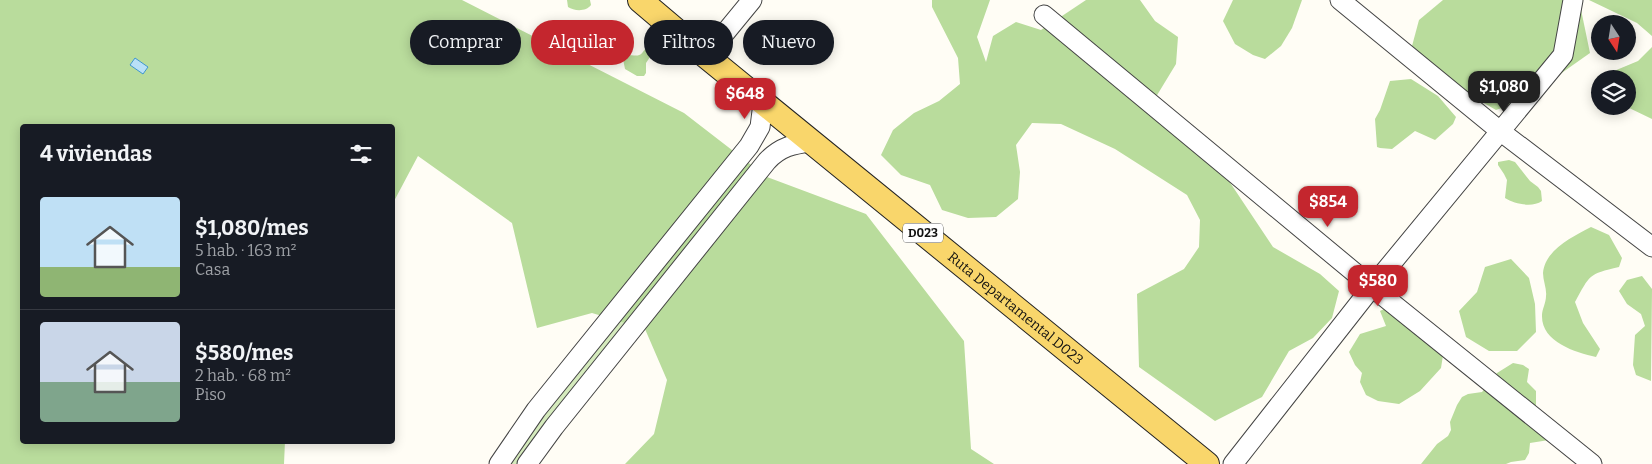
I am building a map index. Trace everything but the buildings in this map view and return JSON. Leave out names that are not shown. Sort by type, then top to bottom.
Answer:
[{"type":"main road","name":"Ruta Departamental D023","points":[[640,0],[664,20]]},
{"type":"main road","name":"Ruta Departamental D023","points":[[717,65],[1207,464]]},
{"type":"street","points":[[733,23],[752,0]]},
{"type":"street","points":[[1340,0],[1500,132],[1652,247]]},
{"type":"street","points":[[1233,464],[1372,287],[1563,55],[1572,0]]},
{"type":"street","points":[[1044,15],[1372,287],[1592,464]]},
{"type":"street","points":[[499,464],[536,410],[749,146],[760,127],[764,103]]},
{"type":"street","points":[[527,464],[554,427],[767,161],[781,149],[794,144],[811,142]]},
{"type":"green space","points":[[0,0],[462,0],[501,20],[410,20],[410,65],[521,65],[521,30],[531,35],[531,65],[590,65],[684,113],[767,177],[866,214],[964,341],[971,449],[994,464],[625,464],[654,434],[667,380],[645,329],[592,313],[537,328],[512,223],[418,156],[395,199],[395,124],[20,124],[20,444],[285,444],[284,464],[0,464]]},
{"type":"green space","points":[[567,0],[590,0],[591,5],[583,10],[573,9],[568,7]]},
{"type":"green space","points":[[932,0],[990,0],[977,37],[986,62],[993,36],[1016,22],[1041,30],[1086,0],[1140,0],[1155,21],[1178,37],[1176,64],[1148,110],[1170,125],[1229,181],[1273,247],[1320,274],[1339,291],[1332,318],[1313,338],[1289,351],[1262,397],[1215,421],[1139,367],[1137,294],[1184,269],[1199,247],[1200,220],[1187,195],[1115,149],[1061,124],[1032,123],[1016,145],[1020,172],[1018,199],[996,217],[968,218],[942,210],[930,185],[901,175],[881,155],[893,130],[914,113],[939,101],[960,84],[958,58],[932,7]]},
{"type":"green space","points":[[1233,0],[1302,0],[1292,28],[1281,46],[1265,59],[1253,55],[1235,44],[1223,21]]},
{"type":"green space","points":[[1443,0],[1579,0],[1590,53],[1522,101],[1496,110],[1449,83],[1412,46],[1419,20]]},
{"type":"green space","points":[[1589,0],[1652,0],[1652,36],[1636,23],[1636,15],[1620,15]]},
{"type":"green space","points":[[1652,47],[1652,119],[1636,111],[1636,70],[1616,70],[1638,61]]},
{"type":"green space","points":[[644,50],[644,65],[646,65],[644,76],[637,76],[625,69],[624,65],[634,65],[634,55],[639,55]]},
{"type":"green space","points":[[1411,79],[1438,96],[1456,117],[1453,124],[1435,140],[1415,131],[1392,149],[1377,147],[1375,119],[1390,81]]},
{"type":"green space","points":[[1509,160],[1515,162],[1530,181],[1538,187],[1541,191],[1542,201],[1524,204],[1505,198],[1507,180],[1498,162]]},
{"type":"green space","points":[[1591,227],[1609,235],[1622,258],[1619,267],[1591,277],[1575,302],[1583,323],[1600,349],[1596,357],[1569,349],[1553,339],[1543,324],[1542,315],[1546,293],[1543,273],[1545,265],[1554,251],[1561,245]]},
{"type":"green space","points":[[1511,259],[1529,278],[1535,304],[1536,332],[1517,351],[1489,351],[1466,337],[1459,311],[1477,292],[1485,267]]},
{"type":"green space","points":[[1642,276],[1652,289],[1651,381],[1636,375],[1633,365],[1635,335],[1645,326],[1641,314],[1627,304],[1619,291],[1627,280]]},
{"type":"green space","points":[[1384,309],[1444,349],[1441,368],[1420,391],[1399,404],[1378,401],[1366,395],[1360,382],[1362,373],[1355,365],[1349,352],[1360,334],[1386,326],[1380,311]]},
{"type":"green space","points":[[622,314],[632,317],[520,464],[508,464],[541,415]]},
{"type":"green space","points":[[1513,363],[1523,365],[1529,369],[1527,382],[1536,391],[1536,410],[1549,440],[1530,443],[1529,453],[1525,460],[1506,464],[1421,464],[1437,444],[1448,436],[1451,430],[1450,422],[1462,397],[1482,392],[1497,373]]},
{"type":"water","points":[[135,58],[148,67],[143,74],[130,65]]}]
